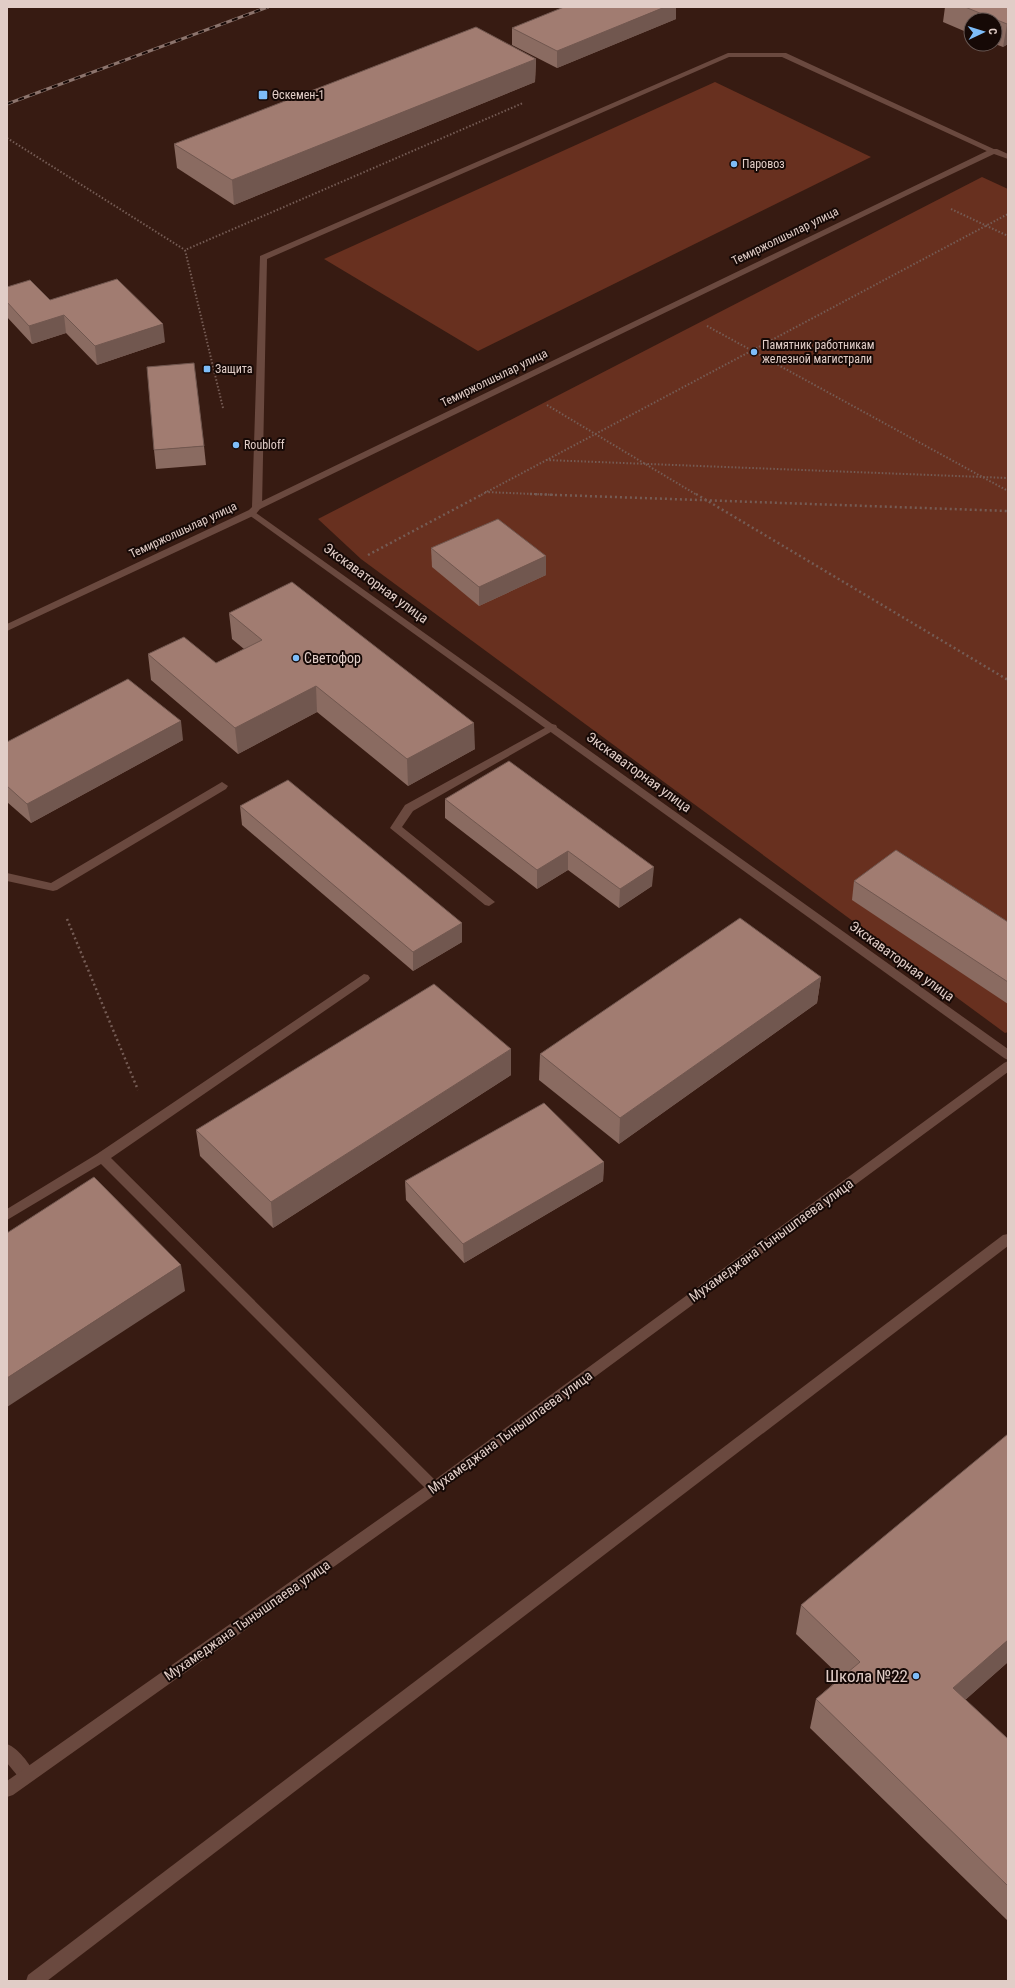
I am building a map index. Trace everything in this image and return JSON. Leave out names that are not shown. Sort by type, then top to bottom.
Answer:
[{"type":"street","points":[[255,510],[263,258],[728,55],[783,55],[1008,157]]},
{"type":"street","name":"Темиржолшылар улица","points":[[7,628],[249,513],[994,151]]},
{"type":"street","name":"Экскаваторная улица","points":[[255,510],[552,728],[1008,1055]]},
{"type":"street","points":[[489,902],[396,828],[409,808],[552,728]]},
{"type":"street","points":[[7,877],[53,887],[222,786]]},
{"type":"street","points":[[7,1215],[102,1157],[364,978]]},
{"type":"street","name":"Мухамеджана Тынышпаева улица","points":[[7,1790],[434,1488],[1008,1066]]},
{"type":"street","points":[[102,1157],[434,1488]]},
{"type":"street","points":[[34,1981],[1008,1239]]},
{"type":"street","points":[[7,1751],[27,1776]]},
{"type":"path","points":[[7,138],[156,234],[185,250]]},
{"type":"path","points":[[911,190],[1008,236]]},
{"type":"path","points":[[368,556],[485,492],[753,351],[1008,214]]},
{"type":"path","points":[[705,325],[1008,491]]},
{"type":"path","points":[[543,402],[1008,680]]},
{"type":"path","points":[[546,460],[1008,478]]},
{"type":"path","points":[[485,492],[1008,512]]},
{"type":"path","points":[[53,887],[152,1122]]},
{"type":"shaded area","points":[[715,82],[871,157],[478,351],[324,259]]},
{"type":"shaded area","points":[[982,177],[1008,189],[1008,1032],[1005,1033],[361,559],[318,519]]},
{"type":"building","points":[[564,7],[665,7],[557,51],[512,28]]},
{"type":"building","points":[[965,7],[1008,7],[1008,23],[1003,22],[1003,12],[977,12]]},
{"type":"building","points":[[476,27],[536,59],[232,180],[174,144]]},
{"type":"building","points":[[117,279],[163,324],[95,346],[64,315],[29,326],[7,302],[7,287],[30,280],[50,300]]},
{"type":"building","points":[[194,363],[204,446],[154,450],[147,367]]},
{"type":"building","points":[[498,519],[546,556],[479,587],[431,548]]},
{"type":"building","points":[[292,582],[474,723],[407,759],[316,686],[235,728],[148,654],[184,637],[216,663],[262,640],[229,613]]},
{"type":"building","points":[[128,679],[181,721],[27,804],[7,786],[7,742]]},
{"type":"building","points":[[509,761],[654,867],[620,889],[568,851],[537,870],[445,799]]},
{"type":"building","points":[[288,780],[462,923],[413,952],[240,806]]},
{"type":"building","points":[[896,850],[1008,922],[1008,982],[854,881]]},
{"type":"building","points":[[740,918],[821,977],[620,1118],[540,1054]]},
{"type":"building","points":[[434,984],[511,1049],[271,1202],[196,1130]]},
{"type":"building","points":[[544,1103],[604,1162],[463,1244],[405,1181]]},
{"type":"building","points":[[94,1177],[181,1265],[7,1378],[7,1233]]},
{"type":"building","name":"Школа №22","points":[[1008,1434],[1008,1640],[953,1688],[1008,1739],[1008,1886],[816,1699],[860,1662],[801,1605]]},
{"type":"railway","points":[[7,104],[268,7]]},
{"type":"place","name":"Өскемен-1","points":[[263,95]]},
{"type":"place","name":"Паровоз","points":[[734,164]]},
{"type":"place","name":"Памятник работникам железной магистрали","points":[[754,352]]},
{"type":"place","name":"Защита","points":[[207,369]]},
{"type":"place","name":"Roubloff","points":[[236,445]]},
{"type":"place","name":"Светофор","points":[[296,658]]},
{"type":"place","name":"Школа №22","points":[[916,1676]]}]
